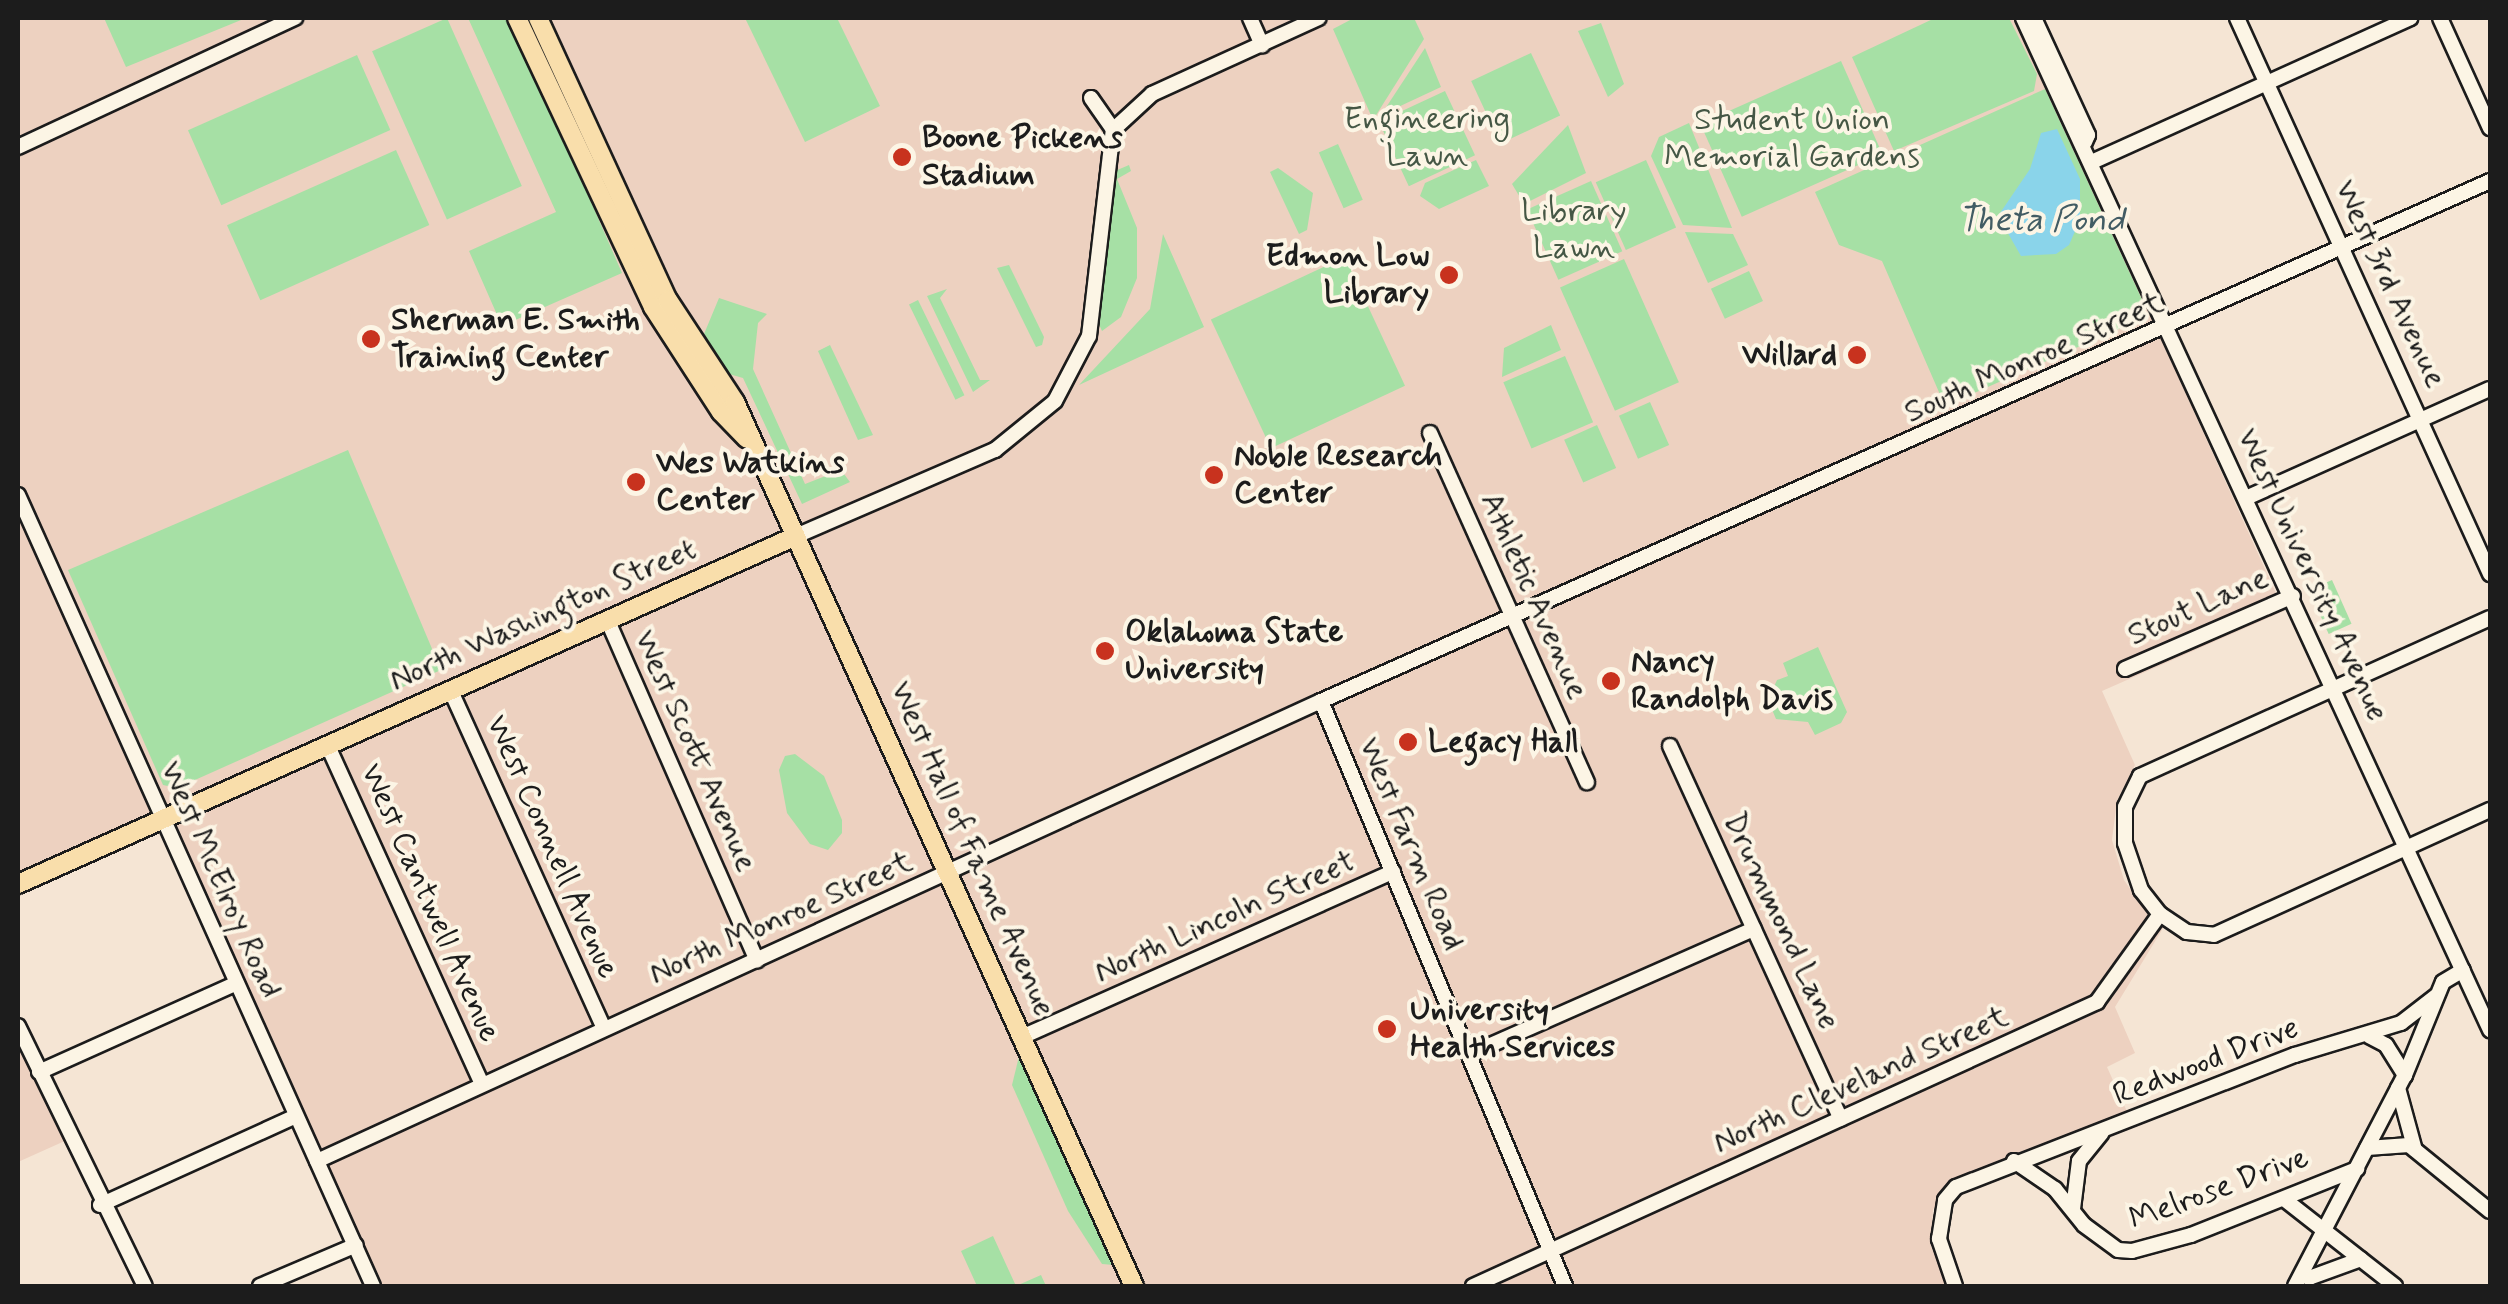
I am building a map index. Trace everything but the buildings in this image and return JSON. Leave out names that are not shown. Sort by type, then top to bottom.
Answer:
[{"type":"main road","name":"West Hall of Fame Avenue","points":[[517,18],[653,307],[728,422],[747,440]]},
{"type":"main road","name":"West Hall of Fame Avenue","points":[[538,18],[668,300],[735,402],[747,440],[796,536],[950,871],[1134,1286]]},
{"type":"main road","name":"North Washington Street","points":[[18,884],[796,536]]},
{"type":"street","points":[[18,147],[295,18]]},
{"type":"street","points":[[1250,18],[1262,46]]},
{"type":"street","points":[[1092,98],[1113,130],[1152,94],[1319,18]]},
{"type":"street","name":"West University Avenue","points":[[2024,18],[2077,138],[2085,142],[2094,161],[2490,1030]]},
{"type":"street","name":"West University Avenue","points":[[2034,18],[2088,135],[2085,142]]},
{"type":"street","name":"West 3rd Avenue","points":[[2237,18],[2490,574]]},
{"type":"street","points":[[2094,161],[2410,18]]},
{"type":"street","points":[[2440,18],[2490,128]]},
{"type":"street","name":"North Washington Street","points":[[796,536],[1006,445],[1035,422],[1072,374],[1089,336],[1113,130]]},
{"type":"street","name":"South Monroe Street","points":[[1596,579],[2343,252],[2490,181]]},
{"type":"street","points":[[2246,498],[2490,389]]},
{"type":"street","name":"Athletic Avenue","points":[[1430,433],[1587,782]]},
{"type":"street","name":"West McElroy Road","points":[[18,495],[373,1286]]},
{"type":"street","name":"North Monroe Street","points":[[317,1162],[1321,701],[1596,579]]},
{"type":"street","name":"Stout Lane","points":[[2125,669],[2292,596]]},
{"type":"street","points":[[2490,618],[2140,776],[2125,808],[2125,843],[2141,890],[2160,914],[2188,932],[2214,935],[2490,810]]},
{"type":"street","name":"West Scott Avenue","points":[[607,619],[757,960]]},
{"type":"street","name":"West Connell Avenue","points":[[450,689],[604,1028]]},
{"type":"street","name":"West Farm Road","points":[[1321,701],[1565,1286]]},
{"type":"street","name":"West Cantwell Avenue","points":[[328,744],[482,1084]]},
{"type":"street","name":"Drummond Lane","points":[[1670,746],[1841,1119]]},
{"type":"street","name":"North Lincoln Street","points":[[1024,1036],[1394,872]]},
{"type":"street","name":"North Cleveland Street","points":[[1473,1286],[2097,1002],[2160,914]]},
{"type":"street","points":[[1470,1054],[1754,928]]},
{"type":"street","name":"Redwood Drive","points":[[1955,1286],[1939,1239],[1944,1200],[1989,1170],[2104,1132],[2295,1055],[2369,1036],[2401,1023],[2463,970]]},
{"type":"street","points":[[39,1072],[236,984]]},
{"type":"street","points":[[2294,1286],[2401,1081],[2440,989]]},
{"type":"street","points":[[18,1026],[100,1205],[145,1286]]},
{"type":"street","points":[[2369,1036],[2386,1045],[2401,1081],[2416,1150]]},
{"type":"street","points":[[100,1205],[296,1116]]},
{"type":"street","points":[[2073,1209],[2079,1161],[2104,1132]]},
{"type":"street","points":[[2368,1148],[2402,1144],[2416,1150],[2490,1211]]},
{"type":"street","name":"Melrose Drive","points":[[2014,1161],[2118,1250],[2132,1252],[2284,1200],[2356,1169]]},
{"type":"street","points":[[2284,1200],[2395,1286]]},
{"type":"street","points":[[260,1286],[356,1245]]},
{"type":"street","points":[[2304,1272],[2310,1278],[2361,1259]]},
{"type":"shaded area","name":"Oklahoma State University","points":[[18,18],[2016,18],[2284,611],[2102,691],[2135,765],[2117,800],[2112,840],[2124,880],[2148,915],[2165,925],[2115,1007],[2135,1053],[2107,1067],[2129,1116],[1958,1179],[1933,1209],[1931,1247],[1948,1286],[371,1286],[163,819],[18,881]]},
{"type":"shaded area","points":[[18,1032],[67,1140],[18,1162]]},
{"type":"green space","points":[[104,18],[246,18],[126,67]]},
{"type":"green space","points":[[447,18],[522,186],[447,219],[372,51]]},
{"type":"green space","points":[[468,18],[511,18],[622,273],[502,326],[469,251],[556,212]]},
{"type":"green space","points":[[745,18],[837,18],[880,106],[805,142]]},
{"type":"green space","points":[[1354,18],[1414,18],[1424,39],[1373,120],[1333,29]]},
{"type":"green space","points":[[1935,18],[2009,18],[2037,74],[2034,91],[1894,151],[1852,57]]},
{"type":"green space","points":[[1601,23],[1624,84],[1608,97],[1578,31]]},
{"type":"green space","points":[[1425,48],[1441,87],[1381,115]]},
{"type":"green space","name":"Engineering Lawn","points":[[1531,53],[1560,116],[1500,143],[1471,81]]},
{"type":"green space","points":[[357,55],[390,130],[221,205],[188,130]]},
{"type":"green space","name":"Student Union Memorial Gardens","points":[[1841,61],[1882,154],[1742,217],[1700,124]]},
{"type":"green space","points":[[2045,89],[2145,306],[2139,320],[1945,406],[1882,261],[1839,245],[1815,192]]},
{"type":"green space","name":"Engineering Lawn","points":[[1445,91],[1475,155],[1409,186],[1379,122]]},
{"type":"green space","points":[[1689,123],[1732,228],[1683,225],[1651,156],[1659,137]]},
{"type":"green space","points":[[1568,125],[1586,173],[1524,204],[1512,184]]},
{"type":"green space","points":[[1338,144],[1363,200],[1344,208],[1319,153]]},
{"type":"green space","points":[[396,150],[429,225],[260,300],[227,225]]},
{"type":"green space","points":[[1476,160],[1489,186],[1439,209],[1420,196],[1425,183]]},
{"type":"green space","points":[[1646,160],[1676,228],[1626,250],[1596,182]]},
{"type":"green space","points":[[1129,165],[1131,171],[1117,179],[1137,228],[1137,278],[1121,317],[1102,331],[1097,320],[1115,171]]},
{"type":"green space","points":[[1278,168],[1313,193],[1307,230],[1299,234],[1270,172]]},
{"type":"green space","name":"Library Lawn","points":[[1591,181],[1622,251],[1558,280],[1527,209]]},
{"type":"green space","points":[[1685,232],[1733,234],[1748,265],[1708,283]]},
{"type":"green space","points":[[1163,234],[1204,327],[1079,385],[1150,309]]},
{"type":"green space","points":[[1345,257],[1405,386],[1271,448],[1211,320]]},
{"type":"green space","points":[[1624,259],[1679,382],[1615,411],[1560,287]]},
{"type":"green space","points":[[1009,265],[1044,337],[1042,345],[1036,347],[997,268]]},
{"type":"green space","points":[[1749,271],[1763,301],[1725,319],[1711,289]]},
{"type":"green space","points":[[947,289],[940,298],[980,380],[990,380],[973,392],[927,296]]},
{"type":"green space","points":[[719,298],[767,314],[758,323],[753,369],[805,484],[841,470],[850,482],[802,504],[743,378],[729,374],[704,334]]},
{"type":"green space","points":[[918,300],[964,395],[955,400],[909,304]]},
{"type":"green space","points":[[1551,325],[1561,350],[1502,377],[1504,348]]},
{"type":"green space","points":[[830,345],[873,435],[858,440],[818,351]]},
{"type":"green space","points":[[1565,356],[1593,422],[1531,448],[1503,382]]},
{"type":"green space","points":[[1650,402],[1669,445],[1638,459],[1619,416]]},
{"type":"green space","points":[[1597,425],[1616,468],[1583,483],[1564,440]]},
{"type":"green space","points":[[348,450],[441,670],[177,788],[163,785],[68,570]]},
{"type":"green space","points":[[2332,580],[2352,624],[2329,634],[2309,590]]},
{"type":"green space","points":[[1818,647],[1847,712],[1841,723],[1815,735],[1808,722],[1776,719],[1768,700],[1777,680],[1788,676],[1783,663]]},
{"type":"green space","points":[[795,754],[824,776],[842,820],[842,833],[828,850],[810,844],[787,813],[779,770],[785,756]]},
{"type":"green space","points":[[1024,1036],[1125,1266],[1102,1264],[1068,1211],[1012,1085]]},
{"type":"green space","points":[[993,1236],[1016,1286],[977,1286],[961,1251]]},
{"type":"green space","points":[[1041,1275],[1046,1286],[1016,1286]]},
{"type":"water","name":"Theta Pond","points":[[2057,129],[2080,179],[2080,220],[2069,245],[2056,254],[2021,256],[1998,216],[2030,169],[2041,133]]},
{"type":"place","name":"Boone Pickens Stadium","points":[[902,157]]},
{"type":"place","name":"Edmon Low Library","points":[[1449,275]]},
{"type":"place","name":"Sherman E. Smith Training Center","points":[[371,339]]},
{"type":"place","name":"Willard","points":[[1857,355]]},
{"type":"place","name":"Noble Research Center","points":[[1214,475]]},
{"type":"place","name":"Wes Watkins Center","points":[[636,482]]},
{"type":"place","name":"Oklahoma State University","points":[[1105,651]]},
{"type":"place","name":"Nancy Randolph Davis","points":[[1611,681]]},
{"type":"place","name":"Legacy Hall","points":[[1408,742]]},
{"type":"place","name":"University Health Services","points":[[1387,1029]]}]
